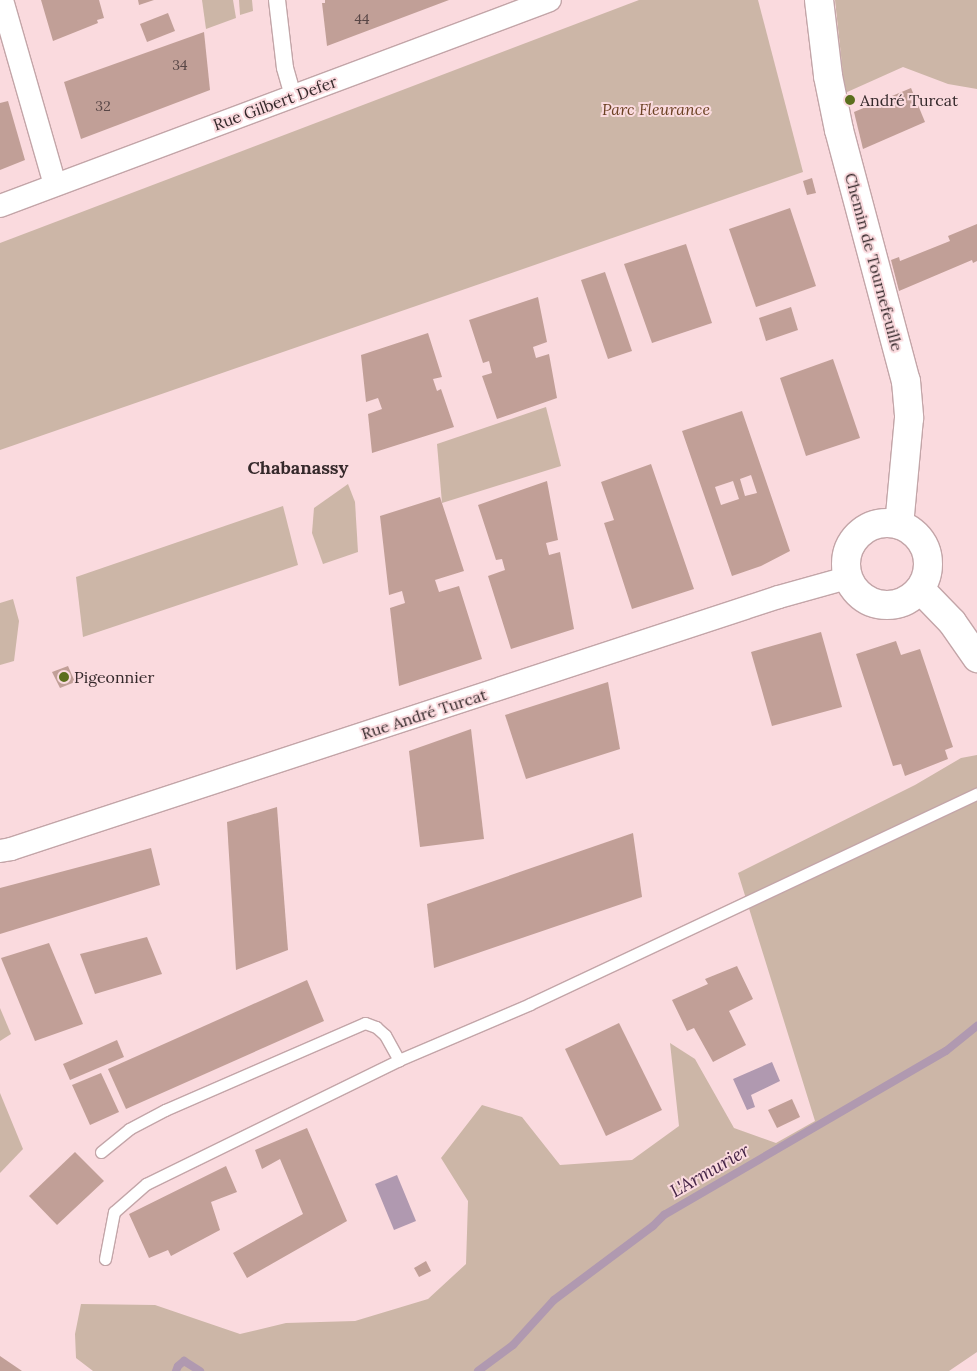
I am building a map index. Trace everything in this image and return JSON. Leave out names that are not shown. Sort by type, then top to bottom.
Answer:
[{"type":"street","points":[[2,0],[55,185]]},
{"type":"street","points":[[277,0],[285,68],[293,96]]},
{"type":"street","name":"Rue Gilbert Defer","points":[[0,206],[550,0]]},
{"type":"street","name":"Chemin de Tournefeuille","points":[[819,0],[828,76],[839,130],[906,381],[909,418],[899,525]]},
{"type":"street","points":[[887,523],[899,525],[911,530],[920,540],[926,551],[928,564],[926,577],[920,589],[911,598],[900,604],[880,605],[862,598],[853,589],[847,578],[845,565],[847,552],[853,540],[862,531],[874,525],[887,523]]},
{"type":"street","name":"Rue André Turcat","points":[[0,851],[769,600],[847,578]]},
{"type":"street","points":[[920,589],[952,622],[977,658]]},
{"type":"lane","points":[[105,1259],[114,1212],[146,1184],[399,1060],[530,1004],[977,794]]},
{"type":"lane","points":[[101,1152],[129,1129],[165,1110],[365,1023],[376,1027],[385,1035],[399,1060]]},
{"type":"green space","points":[[202,0],[233,0],[236,18],[206,29]]},
{"type":"green space","points":[[239,0],[252,0],[253,11],[240,15]]},
{"type":"green space","name":"Parc Fleurance","points":[[639,0],[758,0],[803,172],[0,450],[0,243]]},
{"type":"green space","points":[[835,0],[977,0],[977,89],[948,84],[903,67],[845,93]]},
{"type":"green space","points":[[546,407],[561,466],[442,503],[437,444]]},
{"type":"green space","points":[[348,484],[355,502],[358,552],[323,564],[312,533],[314,508]]},
{"type":"green space","points":[[283,506],[298,565],[83,637],[76,577]]},
{"type":"green space","points":[[13,599],[19,621],[14,661],[0,665],[0,603]]},
{"type":"green space","points":[[977,755],[977,1352],[949,1371],[93,1371],[76,1358],[75,1334],[81,1304],[155,1305],[240,1334],[286,1323],[355,1321],[428,1299],[466,1264],[468,1201],[441,1158],[482,1105],[522,1117],[560,1165],[632,1160],[679,1126],[670,1043],[695,1059],[734,1128],[776,1143],[815,1121],[738,873],[915,785],[961,758]]},
{"type":"green space","points":[[0,1008],[11,1034],[0,1041]]},
{"type":"green space","points":[[0,1093],[23,1149],[0,1173]]},
{"type":"shaded area","points":[[772,1062],[780,1081],[751,1095],[755,1107],[747,1110],[733,1079]]},
{"type":"shaded area","points":[[397,1175],[416,1221],[394,1230],[375,1184]]},
{"type":"building","points":[[41,0],[99,0],[104,18],[97,20],[98,23],[53,41]]},
{"type":"building","points":[[138,0],[154,0],[139,5]]},
{"type":"building","points":[[325,0],[449,0],[327,46],[322,3],[325,3]]},
{"type":"building","points":[[168,13],[175,31],[147,42],[140,24]]},
{"type":"building","points":[[204,32],[210,90],[81,139],[64,82]]},
{"type":"building","points":[[911,88],[925,122],[863,149],[854,112]]},
{"type":"building","points":[[8,101],[25,160],[0,170],[0,103]]},
{"type":"building","points":[[812,178],[816,193],[807,195],[803,181]]},
{"type":"building","points":[[790,208],[816,286],[756,307],[729,229]]},
{"type":"building","points":[[977,224],[977,261],[973,263],[972,260],[899,291],[891,260],[899,257],[900,261],[950,241],[948,236]]},
{"type":"building","points":[[686,244],[712,323],[652,343],[624,264]]},
{"type":"building","points":[[605,272],[632,351],[608,359],[581,280]]},
{"type":"building","points":[[538,297],[547,342],[533,347],[536,358],[549,354],[557,398],[497,419],[482,376],[492,373],[489,361],[483,363],[469,320]]},
{"type":"building","points":[[791,307],[798,330],[766,341],[759,318]]},
{"type":"building","points":[[428,333],[442,377],[433,379],[437,391],[441,389],[454,427],[372,453],[368,414],[382,409],[378,398],[366,402],[361,355]]},
{"type":"building","points":[[833,359],[860,438],[806,456],[780,378]]},
{"type":"building","points":[[742,411],[790,551],[761,566],[732,576],[682,431]],"holes":[[[751,475],[757,493],[745,496],[740,479]],[[733,481],[739,499],[721,505],[715,487]]]},
{"type":"building","points":[[651,464],[694,589],[632,609],[604,523],[614,520],[601,482]]},
{"type":"building","points":[[547,481],[558,540],[546,543],[549,555],[560,552],[574,629],[511,649],[488,576],[505,570],[502,559],[496,560],[478,505]]},
{"type":"building","points":[[440,497],[464,571],[435,580],[439,592],[459,586],[482,659],[399,686],[390,608],[405,603],[402,591],[389,595],[380,516]]},
{"type":"building","points":[[821,632],[842,707],[772,726],[751,652]]},
{"type":"building","points":[[896,641],[901,655],[920,649],[953,747],[945,750],[948,759],[905,776],[901,764],[893,766],[856,654]]},
{"type":"building","name":"Pigeonnier","points":[[68,666],[75,682],[60,688],[52,672]]},
{"type":"building","points":[[608,682],[620,749],[526,779],[505,715]]},
{"type":"building","points":[[471,729],[484,839],[420,847],[409,751]]},
{"type":"building","points":[[277,807],[288,950],[236,970],[227,822]]},
{"type":"building","points":[[633,833],[642,897],[434,968],[427,904]]},
{"type":"building","points":[[151,848],[160,885],[0,934],[0,888]]},
{"type":"building","points":[[147,937],[162,974],[95,994],[80,954]]},
{"type":"building","points":[[49,943],[83,1024],[35,1041],[1,958]]},
{"type":"building","points":[[737,966],[753,999],[729,1011],[746,1045],[713,1062],[694,1028],[687,1031],[672,1000],[708,984],[705,979]]},
{"type":"building","points":[[307,980],[324,1021],[126,1109],[108,1069]]},
{"type":"building","points":[[619,1023],[662,1110],[606,1136],[565,1049]]},
{"type":"building","points":[[117,1040],[124,1057],[70,1080],[63,1064]]},
{"type":"building","points":[[101,1073],[119,1112],[90,1125],[72,1085]]},
{"type":"building","points":[[792,1099],[800,1117],[777,1128],[768,1110]]},
{"type":"building","points":[[307,1128],[347,1221],[247,1278],[233,1253],[303,1214],[280,1159],[262,1169],[255,1150]]},
{"type":"building","points":[[75,1152],[104,1181],[57,1225],[29,1196]]},
{"type":"building","points":[[226,1166],[237,1192],[211,1202],[220,1230],[171,1256],[168,1250],[149,1258],[129,1214]]},
{"type":"building","points":[[426,1261],[431,1271],[419,1277],[414,1268]]},
{"type":"building","points":[[0,1356],[22,1371],[0,1371]]},
{"type":"waterway","name":"L'Armurier","points":[[478,1371],[513,1345],[554,1300],[653,1226],[664,1215],[946,1051],[977,1026]]},
{"type":"waterway","name":"L'Armurier","points":[[176,1371],[178,1366],[184,1361],[200,1371]]},
{"type":"place","name":"André Turcat","points":[[850,100]]},
{"type":"place","name":"Pigeonnier","points":[[64,677]]},
{"type":"district","name":"Chabanassy","points":[[298,468]]}]
